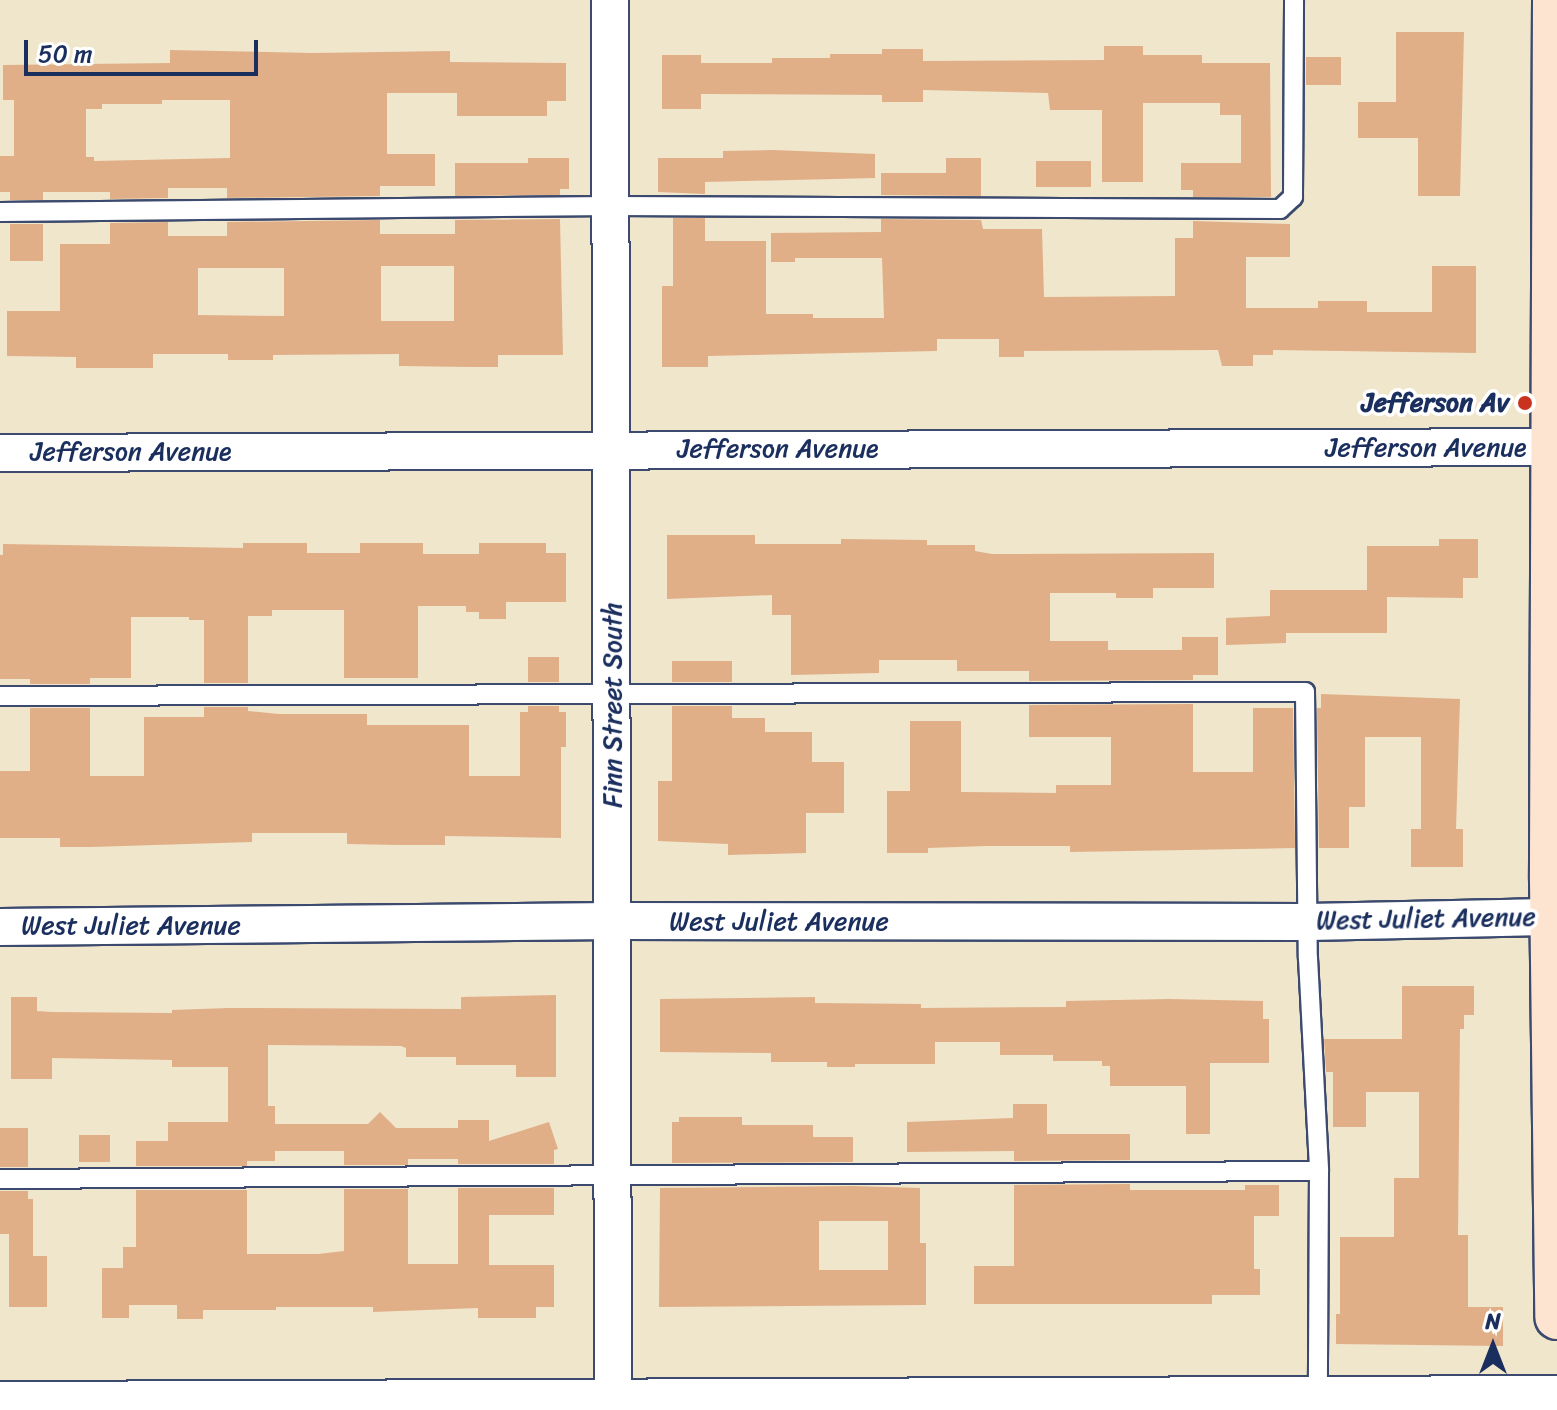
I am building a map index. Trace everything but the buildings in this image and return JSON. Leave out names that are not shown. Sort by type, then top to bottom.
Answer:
[{"type":"street","name":"Finn Street South","points":[[610,0],[613,1403]]},
{"type":"street","points":[[1555,0],[1557,1317]]},
{"type":"street","name":"Jefferson Avenue","points":[[0,453],[1556,447]]},
{"type":"street","name":"West Juliet Avenue","points":[[0,927],[613,921],[1308,922],[1555,917]]},
{"type":"street","points":[[0,1400],[613,1403],[1557,1394]]},
{"type":"lane","points":[[0,212],[612,206],[1280,209],[1293,197],[1294,0]]},
{"type":"lane","points":[[0,696],[1305,692],[1308,922],[1319,1171],[1318,1395]]},
{"type":"lane","points":[[0,1179],[1319,1171]]},
{"type":"place","name":"Jefferson Av","points":[[1525,403]]}]
